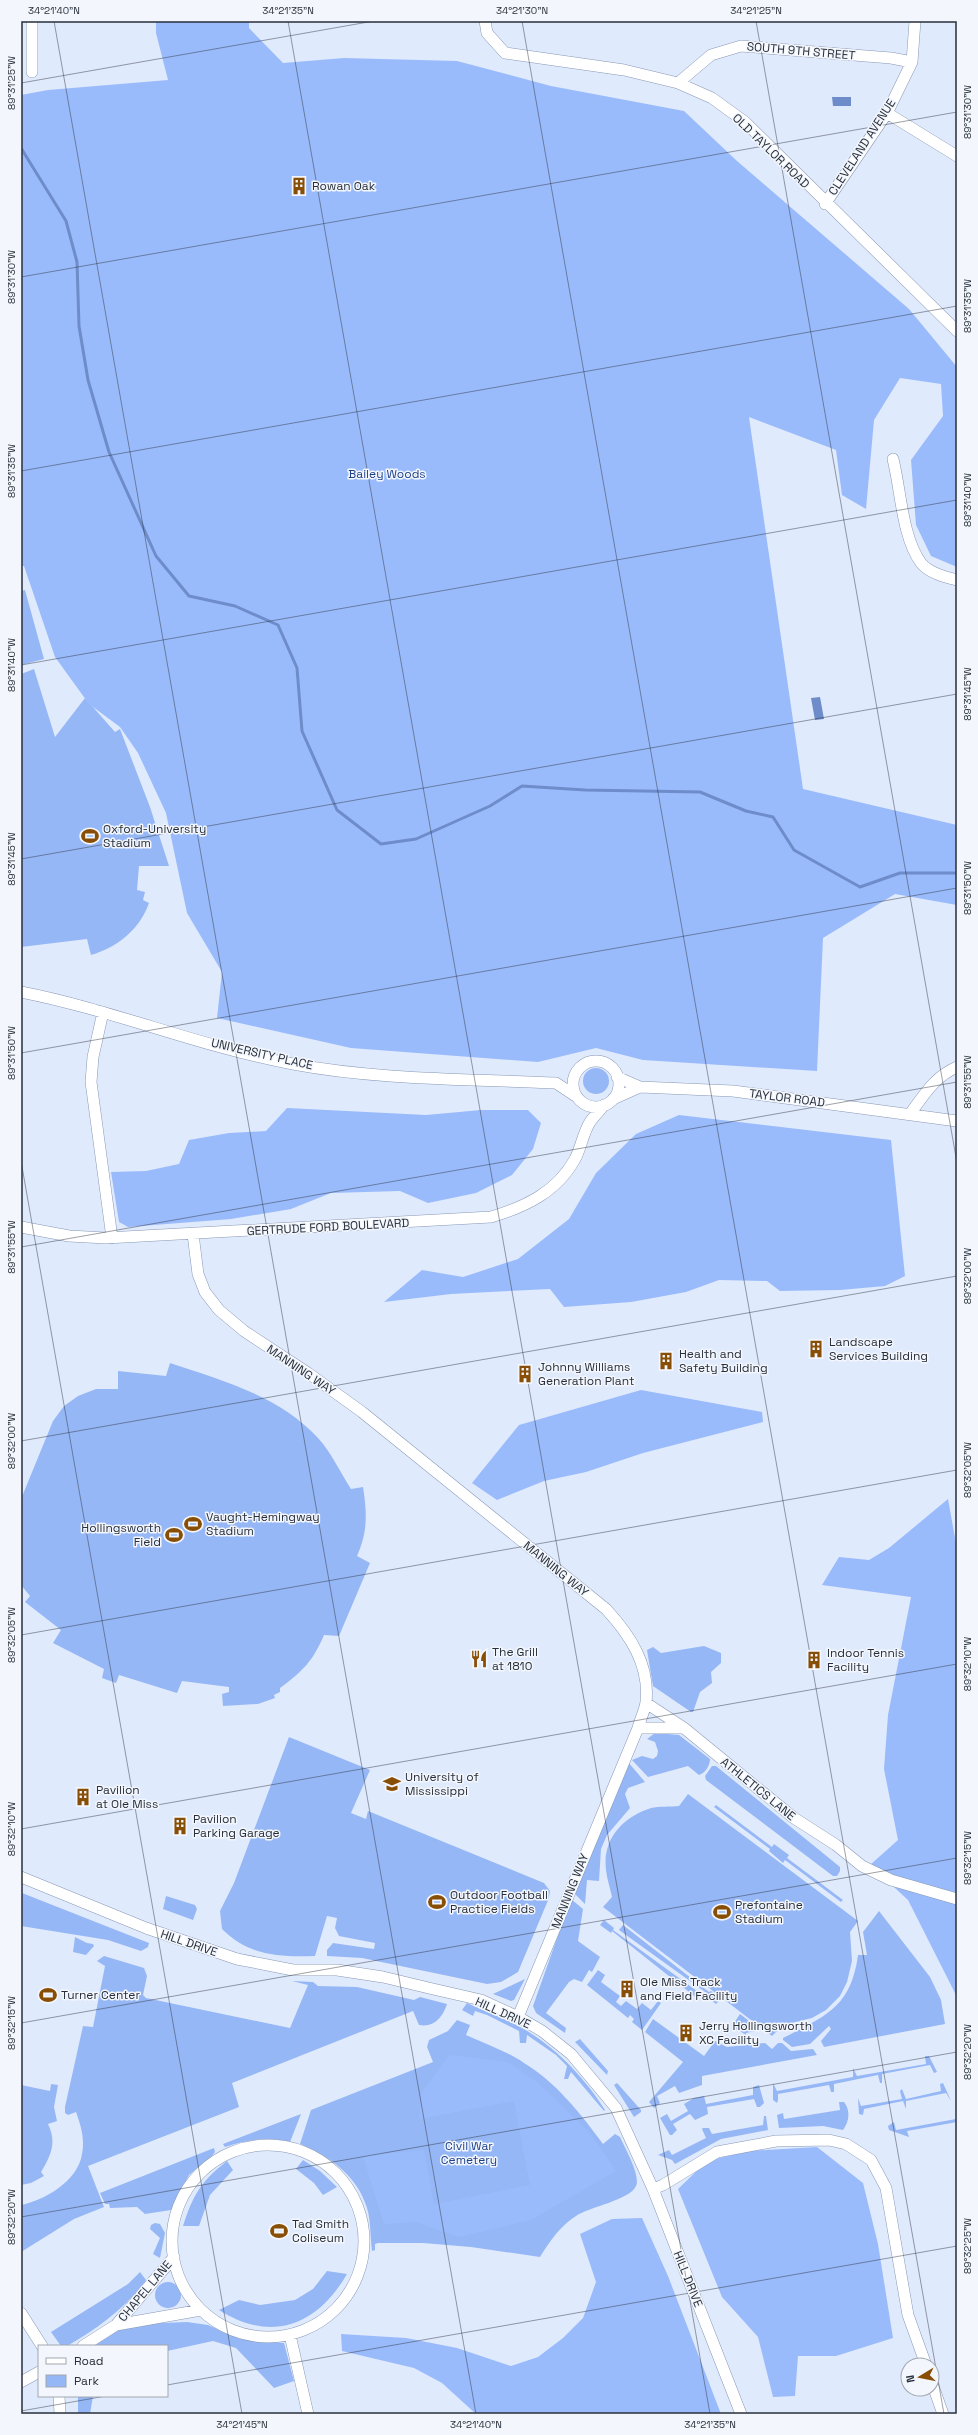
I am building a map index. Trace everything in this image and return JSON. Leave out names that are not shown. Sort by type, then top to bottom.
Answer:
[{"type":"street","points":[[32,21],[32,72]]},
{"type":"street","name":"OLD TAYLOR ROAD","points":[[485,21],[487,33],[506,53],[624,70],[678,83],[712,98],[745,122],[825,204],[957,331]]},
{"type":"street","name":"CLEVELAND AVENUE","points":[[825,204],[887,113],[912,62],[915,21]]},
{"type":"street","name":"SOUTH 9TH STREET","points":[[678,83],[711,55],[741,46],[891,58],[912,62]]},
{"type":"street","points":[[887,113],[957,156]]},
{"type":"street","points":[[893,459],[904,520],[912,546],[922,564],[941,576],[957,580]]},
{"type":"street","name":"UNIVERSITY PLACE","points":[[21,992],[104,1012],[245,1053],[294,1064],[397,1075],[556,1084],[577,1097]]},
{"type":"street","points":[[104,1012],[93,1057],[91,1082],[112,1238]]},
{"type":"street","points":[[556,1084],[578,1070],[583,1065],[596,1061],[609,1065],[617,1077],[618,1084],[613,1099]]},
{"type":"street","points":[[910,1114],[930,1086],[943,1073],[957,1067]]},
{"type":"street","points":[[578,1070],[573,1083],[577,1097],[586,1104],[604,1105],[613,1099],[640,1087]]},
{"type":"street","name":"TAYLOR ROAD","points":[[617,1077],[640,1087],[733,1091],[957,1121]]},
{"type":"street","points":[[586,1104],[590,1122]]},
{"type":"street","name":"GERTRUDE FORD BOULEVARD","points":[[21,1227],[69,1236],[112,1238],[491,1217],[519,1209],[535,1200],[559,1181],[575,1160],[590,1122],[604,1105]]},
{"type":"street","name":"MANNING WAY","points":[[193,1234],[198,1274],[205,1292],[219,1310],[244,1331],[308,1373],[362,1412],[606,1609],[624,1628],[634,1645],[643,1666],[646,1703],[638,1728],[518,2017]]},
{"type":"street","name":"ATHLETICS LANE","points":[[646,1703],[684,1728],[794,1818],[836,1845],[862,1866],[891,1880],[957,1899]]},
{"type":"street","points":[[638,1728],[684,1728]]},
{"type":"street","name":"HILL DRIVE","points":[[21,1877],[146,1928],[237,1959],[293,1970],[338,1970],[383,1977],[481,2000],[518,2017],[542,2031],[571,2054],[603,2090],[616,2108],[653,2189],[741,2414]]},
{"type":"street","points":[[653,2189],[717,2152],[756,2144],[793,2140],[829,2140],[846,2144],[871,2160],[886,2188],[908,2316],[923,2357]]},
{"type":"street","points":[[269,2144],[292,2148],[311,2154],[327,2165],[341,2178],[356,2202],[364,2229],[363,2257],[359,2274],[350,2292],[337,2308],[321,2322],[290,2335],[257,2337],[237,2332],[218,2323],[201,2310],[182,2282],[174,2257],[173,2228],[176,2213],[187,2190],[203,2170],[224,2156],[246,2147],[269,2144]]},
{"type":"street","name":"CHAPEL LANE","points":[[85,2345],[116,2325],[174,2257]]},
{"type":"street","name":"CHAPEL LANE","points":[[116,2325],[201,2310]]},
{"type":"street","points":[[21,2313],[41,2345]]},
{"type":"street","points":[[290,2335],[308,2414]]},
{"type":"street","points":[[21,2382],[38,2373]]},
{"type":"street","points":[[59,2397],[60,2414]]},
{"type":"street","points":[[937,2397],[943,2414]]},
{"type":"green space","name":"Bailey Woods","points":[[156,21],[249,21],[249,28],[283,63],[344,58],[457,61],[551,86],[684,111],[737,161],[909,309],[957,367],[957,567],[931,556],[916,525],[911,460],[943,416],[941,384],[900,378],[874,420],[866,509],[842,495],[836,450],[749,417],[803,789],[957,825],[957,905],[895,894],[823,938],[817,1071],[643,1060],[596,1048],[538,1062],[351,1048],[217,1018],[222,972],[187,913],[166,813],[138,753],[120,727],[89,704],[55,657],[24,566],[21,566],[21,95],[48,90],[168,80],[156,33]]},
{"type":"green space","points":[[25,590],[44,659],[21,665],[21,591]]},
{"type":"green space","name":"Oxford-University Stadium","points":[[34,669],[55,737],[85,698],[115,732],[120,729],[150,807],[169,866],[139,866],[137,890],[145,892],[143,900],[149,903],[145,912],[134,929],[127,936],[101,952],[91,955],[87,939],[21,947],[21,674]]},
{"type":"green space","points":[[596,1068],[605,1072],[609,1081],[605,1090],[596,1094],[587,1090],[583,1081],[587,1072]]},
{"type":"green space","points":[[287,1108],[426,1115],[481,1110],[528,1110],[541,1123],[533,1149],[512,1175],[476,1193],[428,1203],[400,1191],[331,1193],[291,1209],[231,1219],[128,1227],[119,1222],[111,1172],[146,1171],[179,1164],[189,1140],[229,1133],[266,1131]]},
{"type":"green space","points":[[679,1115],[891,1140],[905,1276],[885,1286],[840,1290],[780,1291],[767,1281],[719,1280],[686,1292],[631,1302],[564,1307],[550,1289],[451,1294],[384,1302],[422,1270],[463,1277],[518,1259],[569,1219],[596,1173],[636,1134]]},
{"type":"green space","name":"Vaught-Hemingway Stadium","points":[[170,1363],[249,1391],[286,1411],[303,1423],[323,1444],[351,1489],[363,1487],[366,1522],[361,1547],[357,1556],[370,1563],[339,1636],[324,1635],[316,1652],[301,1671],[280,1688],[280,1692],[274,1695],[275,1698],[258,1704],[223,1706],[222,1694],[229,1692],[229,1687],[182,1681],[177,1693],[119,1675],[116,1683],[102,1678],[104,1669],[53,1643],[61,1630],[25,1602],[30,1596],[21,1585],[21,1499],[53,1421],[64,1406],[78,1396],[96,1389],[118,1389],[118,1371],[166,1376]]},
{"type":"green space","points":[[641,1390],[762,1412],[763,1422],[643,1453],[586,1472],[544,1481],[497,1500],[472,1483],[519,1425]]},
{"type":"green space","points":[[948,1499],[957,1549],[957,1997],[908,1900],[870,1865],[898,1840],[884,1769],[888,1715],[911,1597],[822,1585],[839,1557],[869,1560],[889,1548]]},
{"type":"green space","points":[[704,1646],[721,1653],[721,1663],[711,1672],[712,1683],[700,1692],[693,1712],[691,1712],[653,1686],[647,1650],[653,1647],[661,1653]]},
{"type":"green space","points":[[655,1733],[679,1735],[710,1759],[707,1769],[699,1775],[688,1766],[648,1777],[632,1760],[642,1756],[653,1759],[657,1756],[658,1751],[655,1742],[647,1739]]},
{"type":"green space","points":[[289,1737],[370,1770],[351,1813],[366,1819],[368,1811],[544,1883],[550,1891],[549,1898],[518,1972],[501,1982],[487,1984],[362,1958],[327,1956],[327,1950],[333,1943],[374,1949],[375,1943],[339,1936],[335,1928],[337,1918],[327,1916],[315,1956],[277,1955],[254,1950],[232,1938],[222,1929],[220,1911],[234,1883]]},
{"type":"green space","points":[[628,1762],[645,1782],[628,1788],[625,1794],[630,1808],[607,1835],[601,1849],[599,1881],[587,1880],[585,1904],[573,1892]]},
{"type":"green space","points":[[712,1766],[716,1766],[840,1867],[840,1871],[837,1876],[833,1876],[706,1780],[705,1776]]},
{"type":"green space","points":[[688,1794],[858,1921],[850,1932],[852,1961],[847,1982],[840,1996],[826,2010],[812,2018],[783,2025],[772,2036],[603,1907],[612,1897],[606,1873],[606,1859],[607,1848],[616,1831],[623,1823],[632,1817],[651,1808],[679,1806]]},
{"type":"green space","points":[[716,1805],[772,1847],[774,1844],[789,1855],[787,1858],[843,1900],[841,1902],[785,1860],[783,1863],[769,1851],[770,1849],[714,1807]]},
{"type":"green space","points":[[22,1893],[149,1943],[148,1947],[141,1951],[108,1940],[21,1926]]},
{"type":"green space","points":[[166,1896],[195,1905],[197,1909],[193,1920],[163,1909]]},
{"type":"green space","points":[[571,1899],[583,1909],[578,1941],[600,1957],[592,1972],[589,1970],[582,1982],[574,1979],[569,1982],[546,2013],[566,2028],[565,2033],[536,2013],[533,2006]]},
{"type":"green space","points":[[879,1911],[930,1977],[941,2000],[945,2024],[824,2047],[821,2041],[831,2029],[829,2026],[810,2044],[792,2047],[783,2040],[783,2038],[824,2016],[843,1998],[855,1973],[858,1955],[867,1955],[863,1932]]},
{"type":"green space","points":[[604,1920],[614,1928],[613,1930],[701,1994],[698,1999],[612,1931],[611,1933],[600,1925]]},
{"type":"green space","points":[[623,1925],[709,1992],[711,1991],[721,1999],[716,2004],[706,1996],[708,1994],[619,1930]]},
{"type":"green space","points":[[75,1937],[87,1943],[93,1944],[94,1946],[86,1955],[73,1952]]},
{"type":"green space","points":[[104,1956],[144,1968],[147,1976],[143,1995],[146,1998],[290,2028],[308,1985],[292,1981],[313,1982],[318,1986],[357,1987],[414,2000],[420,1997],[447,2004],[440,2017],[429,2025],[419,2025],[413,2011],[232,2083],[239,2107],[88,2166],[104,2207],[74,2219],[21,2252],[21,2205],[40,2199],[59,2188],[74,2173],[82,2154],[82,2133],[76,2112],[68,2115],[65,2113],[65,2107],[83,2026],[93,2027],[105,1966],[97,1961]]},
{"type":"green space","points":[[598,1970],[605,1975],[601,1982],[620,1996],[616,2002],[621,2006],[626,2001],[637,2009],[642,2003],[651,2010],[658,2001],[661,2003],[642,2030],[632,2022],[634,2019],[630,2015],[628,2018],[587,1985]]},
{"type":"green space","points":[[525,1979],[514,2000],[511,2001],[493,1994]]},
{"type":"green space","points":[[467,2003],[520,2027],[545,2043],[578,2074],[605,2110],[604,2111],[571,2072],[568,2079],[564,2079],[567,2066],[556,2055],[527,2035],[526,2043],[520,2043],[519,2031],[487,2015],[475,2011],[473,2016],[462,2010]]},
{"type":"green space","points":[[740,2014],[761,2030],[746,2033],[746,2035],[734,2027],[734,2023]]},
{"type":"green space","points":[[653,2019],[704,2056],[715,2041],[727,2047],[765,2043],[772,2049],[778,2043],[782,2043],[791,2051],[813,2049],[817,2055],[702,2076],[702,2085],[679,2093],[675,2086],[657,2096],[660,2103],[654,2108],[649,2102],[683,2062],[645,2032]]},
{"type":"green space","name":"Civil War Cemetery","points":[[457,2020],[470,2025],[466,2035],[510,2055],[547,2079],[577,2110],[603,2144],[615,2134],[620,2137],[634,2169],[637,2181],[636,2186],[632,2191],[618,2199],[582,2213],[570,2220],[556,2234],[540,2257],[471,2247],[423,2243],[378,2243],[375,2244],[375,2250],[372,2251],[367,2208],[356,2186],[341,2168],[321,2154],[300,2144],[311,2110],[433,2062],[427,2047],[429,2040],[448,2031]]},
{"type":"green space","points":[[580,2039],[608,2071],[607,2075],[575,2042]]},
{"type":"green space","points":[[450,2055],[508,2062],[538,2083],[590,2133],[616,2171],[531,2220],[459,2237],[415,2222],[384,2224],[363,2156],[424,2150],[434,2204],[530,2185],[514,2101],[419,2119],[422,2092]]},
{"type":"green space","points":[[925,2056],[929,2056],[937,2072],[934,2073],[930,2065],[882,2074],[882,2083],[880,2083],[878,2075],[834,2084],[834,2092],[831,2092],[829,2085],[778,2094],[777,2103],[773,2100],[773,2083],[777,2091],[853,2077],[853,2068],[857,2076],[926,2064]]},
{"type":"green space","points":[[617,2083],[641,2110],[641,2112],[634,2117],[614,2085]]},
{"type":"green space","points":[[943,2083],[951,2101],[946,2093],[906,2101],[906,2109],[903,2101],[864,2109],[863,2115],[859,2114],[858,2098],[861,2106],[902,2099],[900,2091],[902,2089],[906,2099],[941,2091],[940,2084]]},
{"type":"green space","points":[[51,2084],[58,2085],[54,2107],[57,2121],[48,2124],[52,2137],[52,2149],[41,2172],[44,2176],[31,2183],[21,2185],[21,2085],[50,2091]]},
{"type":"green space","points":[[759,2085],[764,2103],[760,2107],[757,2107],[754,2099],[707,2107],[708,2114],[695,2120],[690,2114],[673,2124],[677,2130],[672,2135],[670,2135],[660,2118],[667,2114],[671,2121],[688,2111],[684,2104],[694,2098],[704,2096],[706,2104],[753,2095],[753,2087]]},
{"type":"green space","points":[[839,2102],[844,2102],[848,2109],[848,2120],[843,2130],[823,2126],[779,2128],[777,2115],[783,2113],[784,2119],[840,2110]]},
{"type":"green space","points":[[957,2110],[957,2122],[907,2131],[909,2137],[889,2130],[888,2126],[894,2122],[896,2130],[956,2119]]},
{"type":"green space","points":[[301,2114],[290,2142],[265,2139],[241,2142],[225,2147],[223,2144]]},
{"type":"green space","points":[[764,2116],[766,2116],[768,2130],[721,2139],[675,2164],[672,2160],[658,2155],[669,2150],[672,2155],[706,2138],[702,2129],[703,2128],[709,2128],[712,2134],[763,2125]]},
{"type":"green space","points":[[817,2147],[863,2183],[878,2244],[893,2338],[836,2356],[798,2356],[795,2396],[773,2397],[758,2337],[722,2297],[678,2189],[707,2161],[749,2151]]},
{"type":"green space","points":[[214,2148],[215,2152],[212,2156],[189,2175],[171,2210],[145,2214],[137,2207],[110,2208],[109,2204],[105,2204],[100,2193]]},
{"type":"green space","points":[[303,2160],[320,2171],[337,2187],[323,2195],[314,2183],[296,2169]]},
{"type":"green space","points":[[227,2161],[233,2170],[210,2195],[199,2226],[183,2226],[190,2206],[199,2189],[218,2168]]},
{"type":"green space","points":[[642,2218],[668,2276],[721,2414],[476,2414],[442,2383],[414,2368],[342,2351],[341,2334],[406,2338],[457,2348],[511,2366],[538,2357],[563,2338],[583,2318],[596,2282],[580,2234],[612,2219]]},
{"type":"green space","points":[[155,2223],[160,2224],[165,2233],[160,2258],[153,2254],[160,2238],[150,2229],[151,2225]]},
{"type":"green space","points":[[327,2271],[347,2274],[335,2292],[322,2306],[307,2317],[291,2324],[274,2327],[257,2326],[238,2320],[219,2310],[239,2300],[260,2305],[295,2300],[313,2289]]},
{"type":"green space","points":[[140,2272],[146,2280],[120,2309],[100,2325],[69,2345],[60,2345],[51,2332],[128,2284]]},
{"type":"green space","points":[[168,2282],[177,2286],[181,2295],[177,2304],[168,2308],[159,2304],[155,2295],[159,2286]]},
{"type":"green space","points":[[187,2322],[208,2325],[240,2339],[284,2343],[294,2381],[274,2388],[236,2348],[213,2341],[168,2351],[168,2345],[85,2345],[116,2325]]},
{"type":"green space","points":[[78,2397],[93,2397],[90,2414],[78,2414]]},
{"type":"shaded area","points":[[832,97],[851,97],[851,106],[833,106]]},
{"type":"shaded area","points":[[820,697],[824,719],[815,720],[811,698]]},
{"type":"waterway","points":[[21,148],[66,221],[77,262],[79,326],[88,380],[109,452],[156,556],[189,596],[235,606],[278,625],[297,668],[302,731],[337,810],[381,844],[416,839],[490,806],[522,786],[585,790],[700,792],[746,811],[773,817],[794,850],[860,887],[900,873],[957,873]]},
{"type":"place","name":"Rowan Oak","points":[[299,186]]},
{"type":"place","name":"Oxford-University Stadium","points":[[90,836]]},
{"type":"place","name":"Landscape Services Building","points":[[816,1349]]},
{"type":"place","name":"Health and Safety Building","points":[[666,1361]]},
{"type":"place","name":"Johnny Williams Generation Plant","points":[[525,1374]]},
{"type":"place","name":"Vaught-Hemingway Stadium","points":[[193,1524]]},
{"type":"place","name":"Hollingsworth Field","points":[[174,1535]]},
{"type":"place","name":"The Grill at 1810","points":[[479,1659]]},
{"type":"place","name":"Indoor Tennis Facility","points":[[814,1660]]},
{"type":"place","name":"University of Mississippi","points":[[392,1784]]},
{"type":"place","name":"Pavilion at Ole Miss","points":[[83,1797]]},
{"type":"place","name":"Pavilion Parking Garage","points":[[180,1826]]},
{"type":"place","name":"Outdoor Football Practice Fields","points":[[437,1902]]},
{"type":"place","name":"Prefontaine Stadium","points":[[722,1912]]},
{"type":"place","name":"Ole Miss Track and Field Facility","points":[[627,1989]]},
{"type":"place","name":"Turner Center","points":[[48,1995]]},
{"type":"place","name":"Jerry Hollingsworth XC Facility","points":[[686,2033]]},
{"type":"place","name":"Tad Smith Coliseum","points":[[279,2231]]}]
